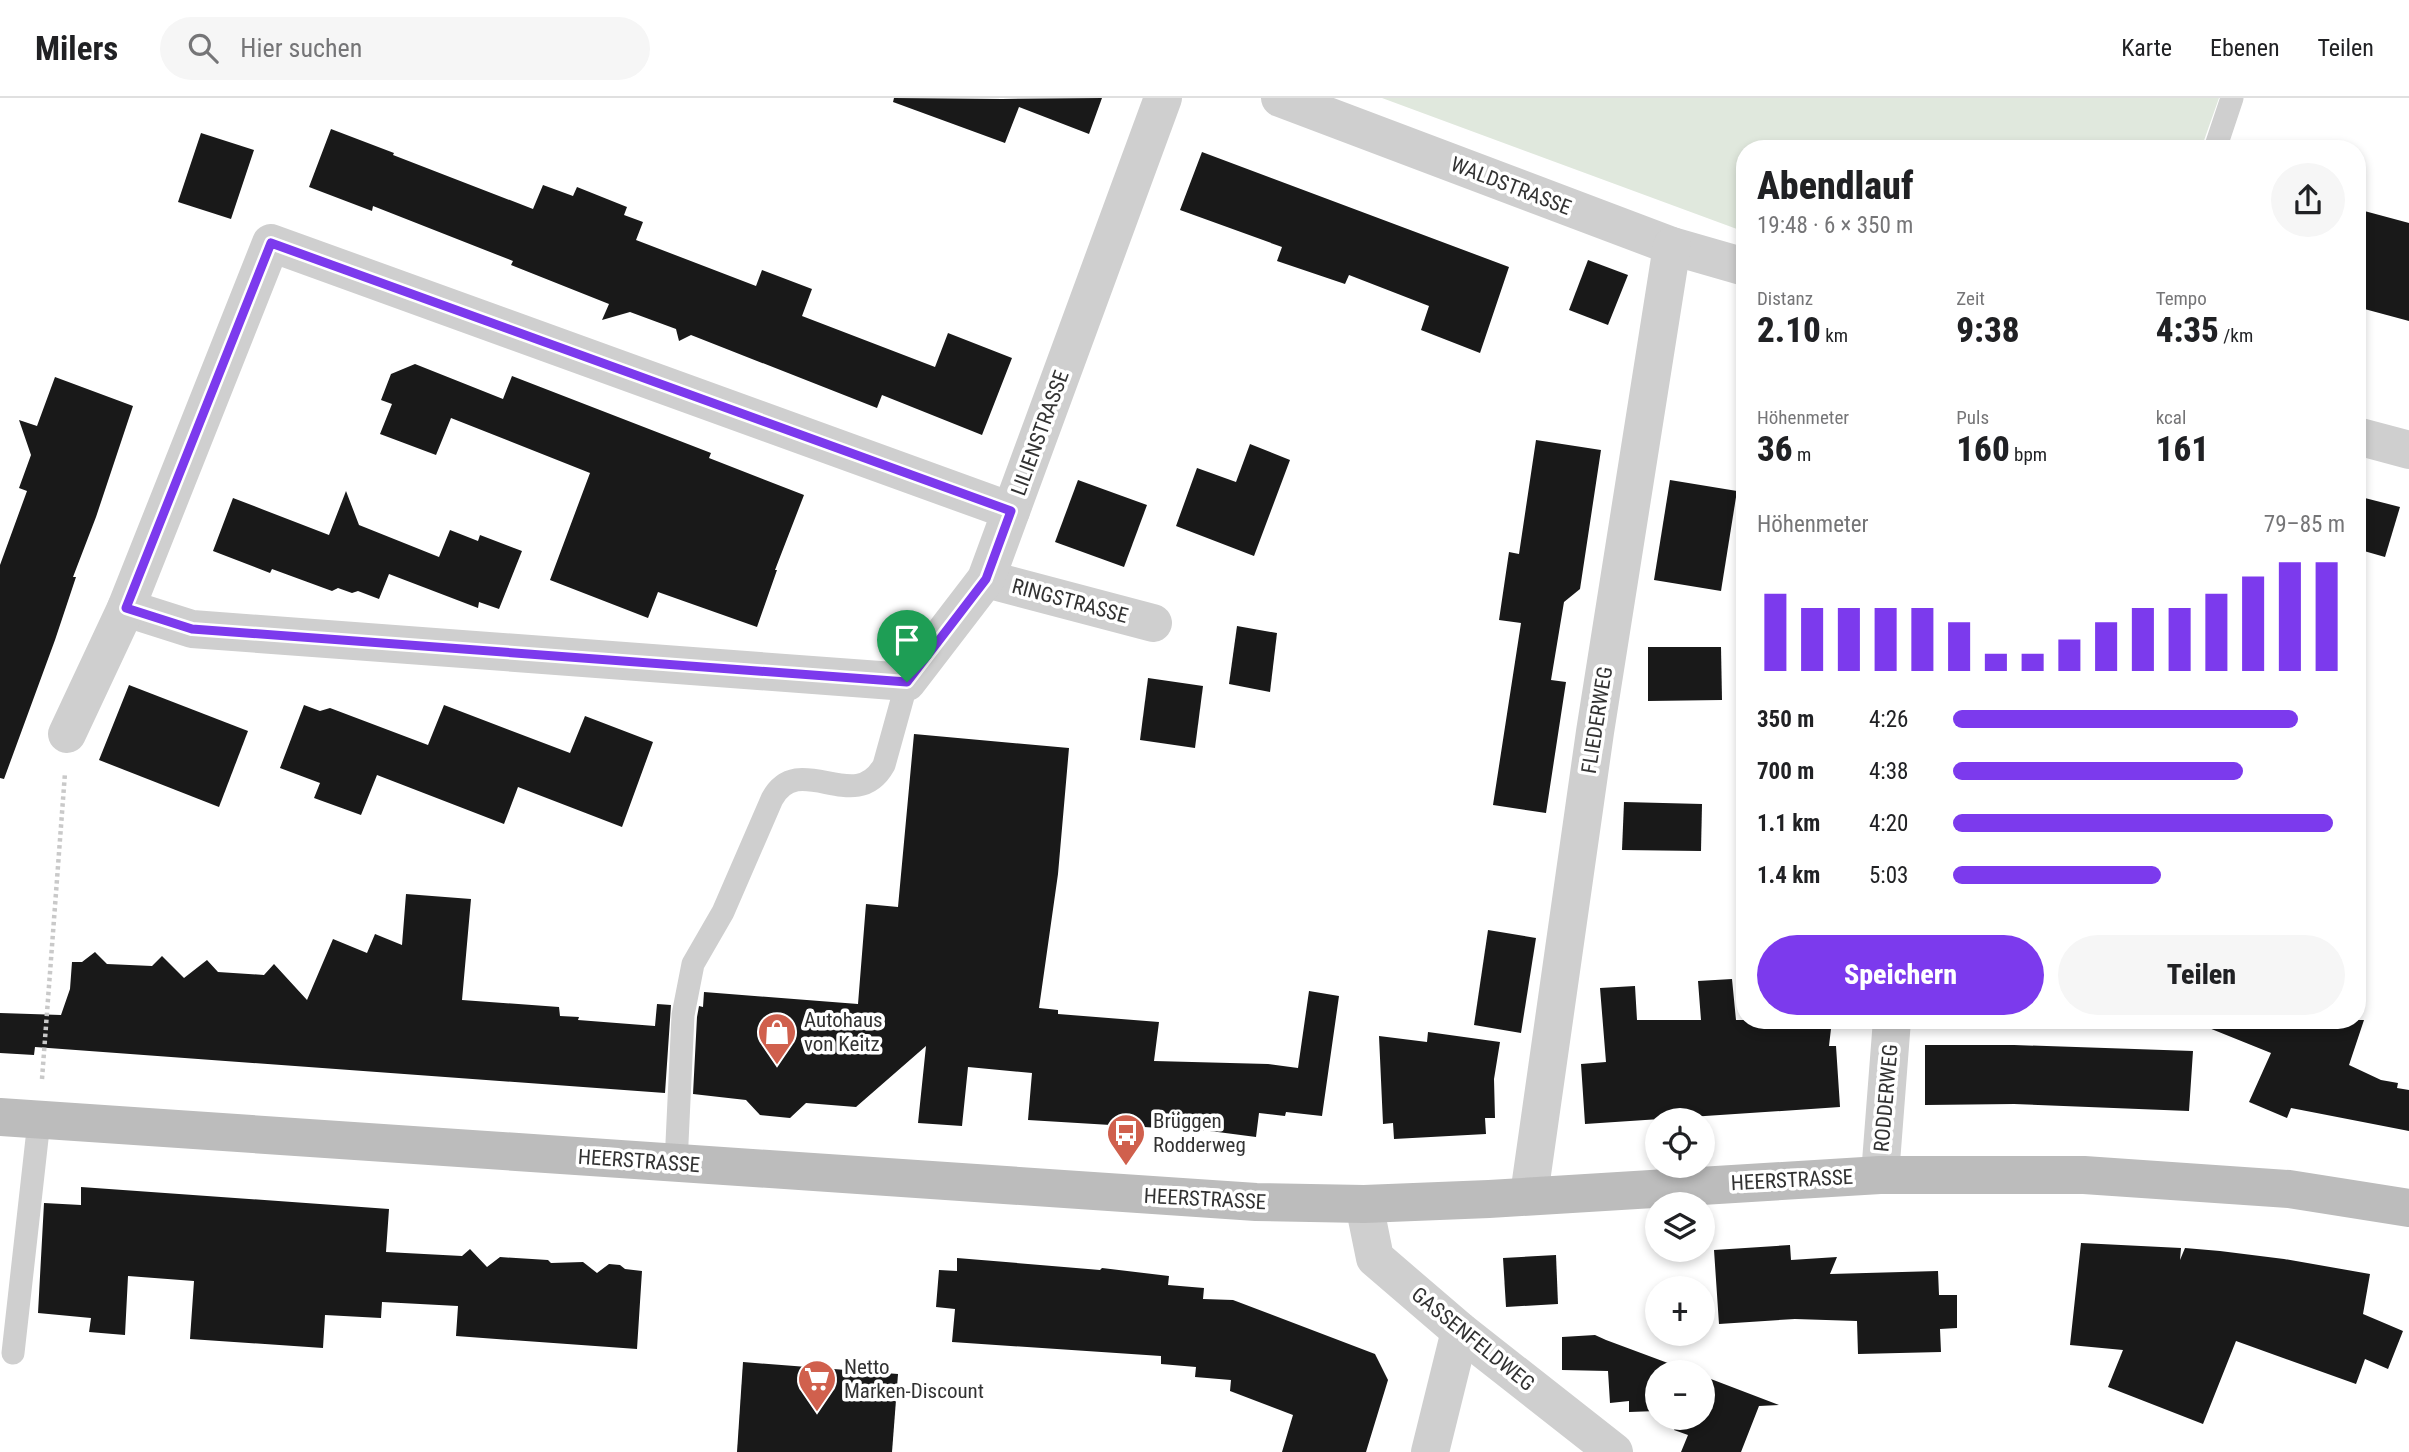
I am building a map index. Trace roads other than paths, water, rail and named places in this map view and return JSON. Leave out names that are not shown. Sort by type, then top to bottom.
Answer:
[{"type":"main road","name":"HEERSTRASSE","points":[[0,1117],[1133,1196],[1256,1202],[1364,1204],[1880,1175],[2084,1175],[2289,1189],[2409,1208]]},
{"type":"street","name":"LILIENSTRASSE","points":[[907,682],[986,579],[1163,98]]},
{"type":"street","name":"WALDSTRASSE","points":[[1280,98],[1672,246],[1736,264]]},
{"type":"street","points":[[67,734],[126,608],[271,243],[1011,511]]},
{"type":"street","name":"FLIEDERWEG","points":[[1529,1195],[1593,746],[1672,246]]},
{"type":"street","points":[[2366,438],[2409,450]]},
{"type":"street","name":"RINGSTRASSE","points":[[986,579],[1153,623]]},
{"type":"street","points":[[126,608],[192,629],[907,682]]},
{"type":"street","name":"RODDERWEG","points":[[1880,1175],[1891,1029]]},
{"type":"street","name":"GASSENFELDWEG","points":[[1364,1204],[1375,1258],[1460,1331],[1614,1452]]},
{"type":"street","points":[[1430,1452],[1460,1331]]},
{"type":"lane","points":[[2218,140],[2232,98]]},
{"type":"lane","points":[[676,1164],[683,1014],[693,964],[723,912],[772,799],[778,788],[798,779],[854,786],[877,778],[884,765],[907,682]]},
{"type":"lane","points":[[13,1353],[39,1121]]},
{"type":"place","name":"Autohaus von Keitz","points":[[777,1066]]},
{"type":"place","name":"Brüggen Rodderweg","points":[[1126,1167]]},
{"type":"place","name":"Netto Marken-Discount","points":[[817,1413]]}]
